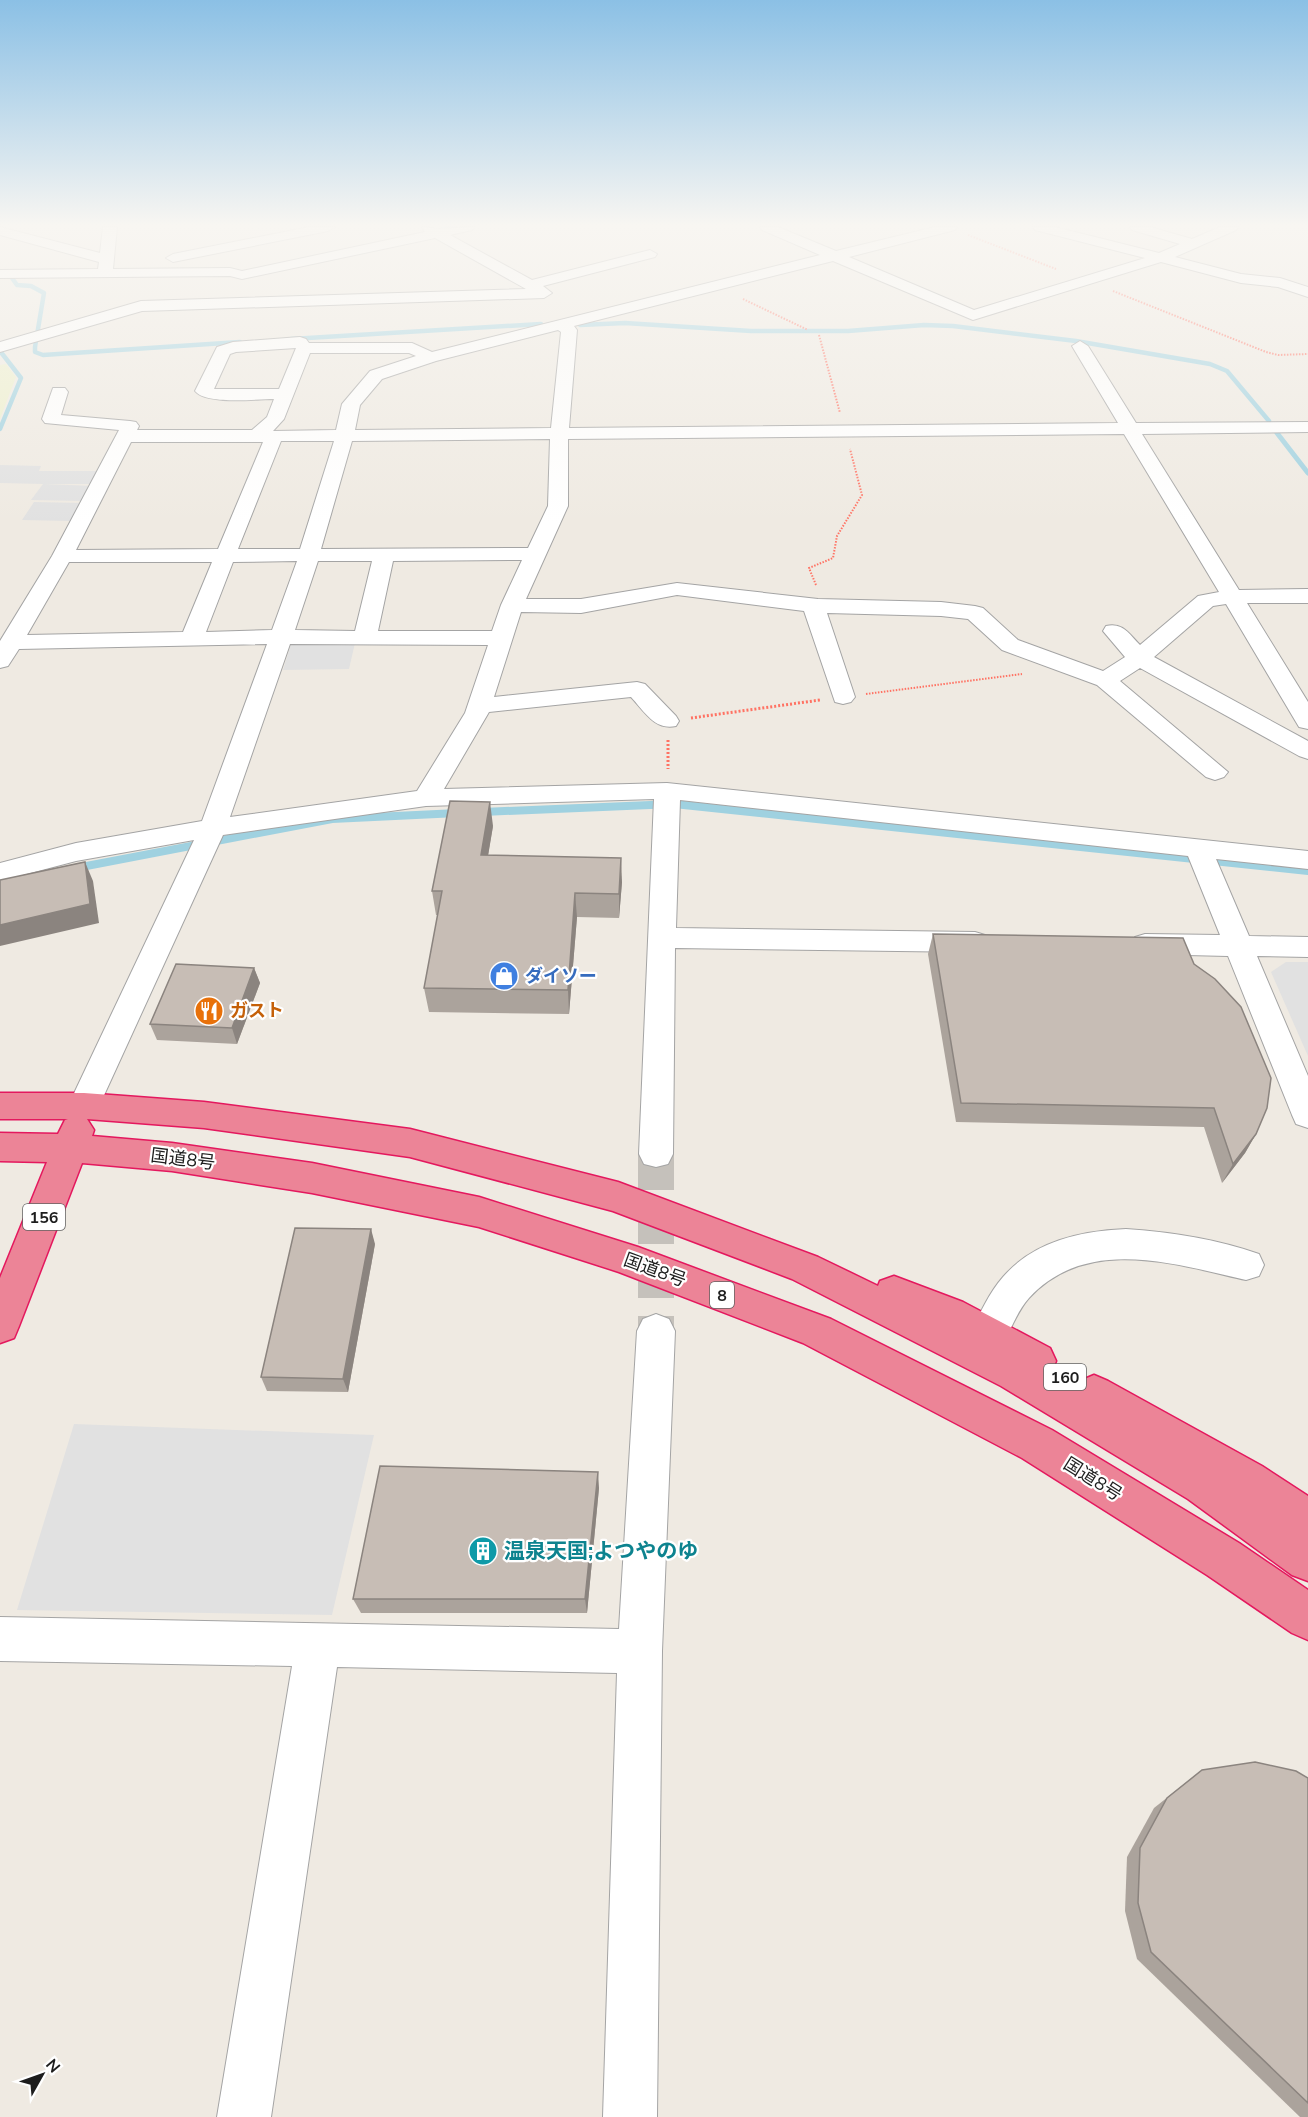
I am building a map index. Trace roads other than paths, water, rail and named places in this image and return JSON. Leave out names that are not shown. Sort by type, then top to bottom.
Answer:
[{"type":"highway","points":[[0,1106],[84,1106],[204,1115],[410,1143],[618,1197],[805,1268],[1015,1373],[1203,1484],[1308,1560]]},
{"type":"highway","name":"156","points":[[0,1326],[72,1148],[84,1106]]},
{"type":"highway","name":"国道8号","points":[[0,1147],[72,1148],[172,1157],[301,1176],[479,1212],[625,1258],[806,1327],[1037,1444],[1223,1559],[1308,1617]]},
{"type":"highway","name":"160","points":[[805,1268],[927,1303],[989,1334],[1247,1481],[1308,1521]]},
{"type":"street","points":[[2,347],[72,326]]},
{"type":"street","points":[[84,1106],[208,838],[309,554],[344,437],[351,404],[376,375],[515,326]]},
{"type":"street","points":[[426,798],[479,706],[512,605],[558,506],[559,435],[568,330],[566,326]]},
{"type":"street","points":[[285,394],[212,394],[204,391],[223,351],[233,347],[300,342],[304,348]]},
{"type":"street","points":[[1080,346],[1308,722]]},
{"type":"street","points":[[304,348],[412,348],[430,357]]},
{"type":"street","points":[[191,640],[226,555],[265,436],[275,419],[304,348]]},
{"type":"street","points":[[5,652],[62,556],[130,426],[51,419],[59,392]]},
{"type":"street","points":[[126,436],[344,437],[1308,427]]},
{"type":"street","points":[[365,638],[384,553]]},
{"type":"street","points":[[62,556],[536,554]]},
{"type":"street","points":[[512,605],[581,606],[677,589],[820,606],[941,609],[975,613],[1011,645],[1105,680],[1215,772]]},
{"type":"street","points":[[1105,680],[1139,658],[1206,601],[1231,597],[1308,596]]},
{"type":"street","points":[[820,606],[843,697]]},
{"type":"street","points":[[1114,631],[1139,658],[1308,751]]},
{"type":"street","points":[[5,652],[191,640],[281,637],[502,638]]},
{"type":"street","points":[[479,706],[637,689],[667,721]]},
{"type":"street","points":[[0,872],[76,852],[208,838],[426,798],[666,803],[1202,857],[1308,860]]},
{"type":"street","points":[[656,1154],[666,803]]},
{"type":"street","points":[[1202,857],[1308,1115]]},
{"type":"street","points":[[661,938],[1003,943]]},
{"type":"street","points":[[1120,944],[1308,947]]},
{"type":"street","points":[[989,1334],[1016,1287],[1050,1257],[1094,1244],[1148,1244],[1246,1265]]},
{"type":"street","points":[[630,2117],[640,1651],[656,1331]]},
{"type":"street","points":[[0,1639],[640,1651]]},
{"type":"street","points":[[244,2117],[318,1645]]},
{"type":"waterway","points":[[39,326],[35,352],[43,355],[240,342]]},
{"type":"waterway","points":[[291,339],[511,326]]},
{"type":"waterway","points":[[669,326],[751,331],[848,331],[914,326]]},
{"type":"waterway","points":[[947,326],[1076,341],[1210,364],[1227,371],[1269,421]]},
{"type":"waterway","points":[[0,351],[21,378],[0,429]]},
{"type":"waterway","points":[[1277,433],[1308,473]]},
{"type":"waterway","points":[[483,812],[674,804],[1308,871]]},
{"type":"waterway","points":[[76,868],[332,819],[458,813]]},
{"type":"tunnel","points":[[656,1154],[656,1331]]},
{"type":"place","name":"ダイソー","points":[[504,976]]},
{"type":"place","name":"ガスト","points":[[209,1011]]},
{"type":"place","name":"温泉天国;よつやのゆ","points":[[483,1551]]}]
